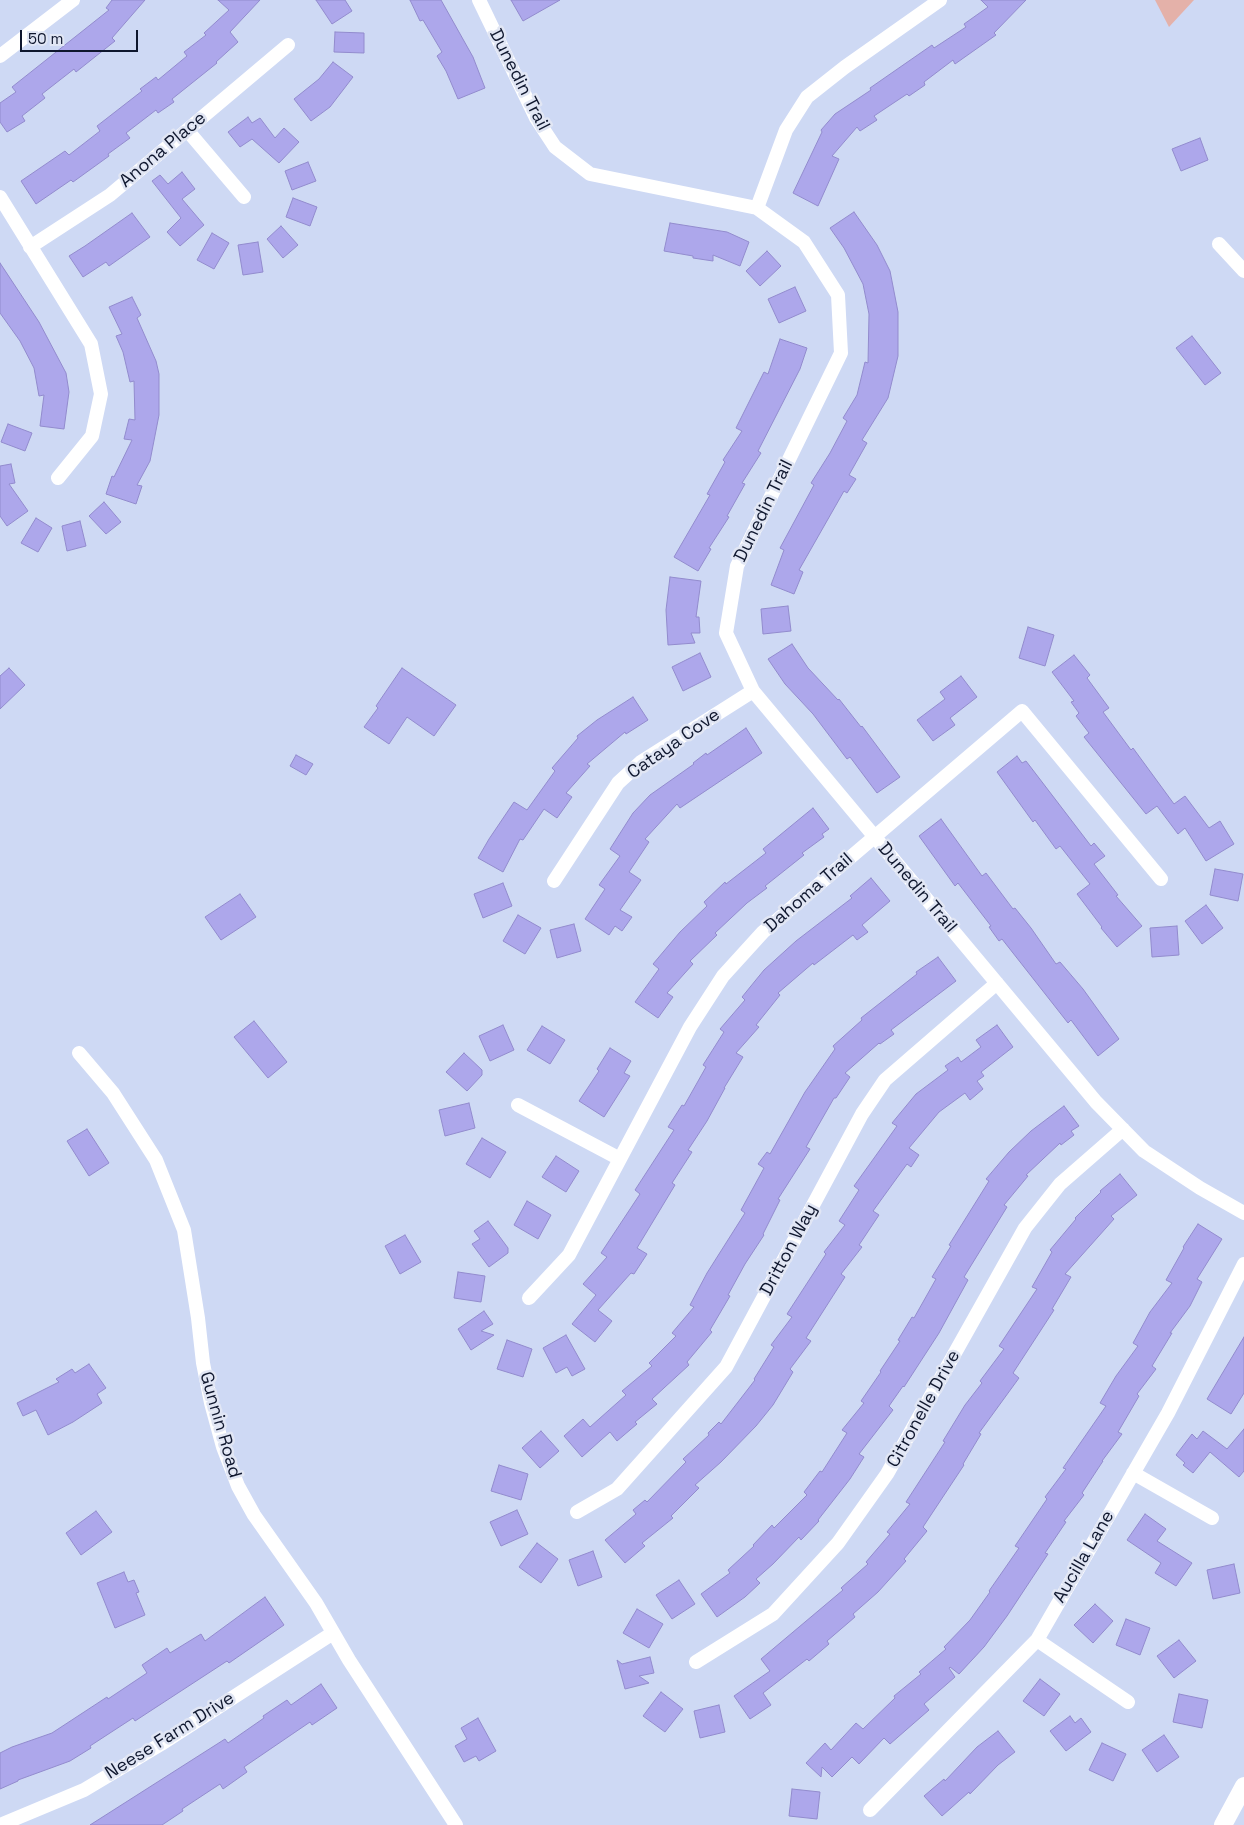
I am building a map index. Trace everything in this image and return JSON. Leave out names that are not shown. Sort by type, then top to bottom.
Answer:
[{"type":"street","points":[[0,56],[73,0]]},
{"type":"street","name":"Dunedin Trail","points":[[479,0],[536,118],[556,147],[590,174],[757,208],[804,242],[838,295],[841,353],[737,566],[726,633],[753,691],[1096,1102],[1144,1150],[1200,1188],[1244,1213]]},
{"type":"street","points":[[757,208],[786,130],[807,97],[845,67],[940,0]]},
{"type":"street","name":"Anona Place","points":[[30,246],[110,195],[288,45]]},
{"type":"street","points":[[187,130],[244,197]]},
{"type":"street","points":[[0,197],[91,344],[101,394],[92,436],[58,478]]},
{"type":"street","points":[[1219,244],[1244,271]]},
{"type":"street","name":"Cataya Cove","points":[[554,881],[618,783],[641,762],[753,691]]},
{"type":"street","name":"Dahoma Trail","points":[[529,1298],[569,1255],[690,1027],[724,976],[763,932],[1022,711],[1161,879]]},
{"type":"street","name":"Dritton Way","points":[[577,1512],[617,1489],[726,1367],[862,1114],[885,1080],[997,983]]},
{"type":"street","name":"Gunnin Road","points":[[79,1053],[113,1092],[161,1171],[184,1230],[188,1245],[203,1363],[211,1404],[229,1466],[238,1486],[254,1515],[316,1603],[333,1633],[456,1825]]},
{"type":"street","points":[[518,1105],[620,1159]]},
{"type":"street","name":"Citronelle Drive","points":[[696,1662],[773,1614],[838,1543],[887,1474],[1025,1228],[1060,1184],[1123,1129]]},
{"type":"street","name":"Aucilla Lane","points":[[870,1810],[1036,1640],[1168,1413],[1244,1264]]},
{"type":"street","points":[[1132,1473],[1212,1518]]},
{"type":"street","name":"Neese Farm Drive","points":[[0,1825],[84,1790],[161,1744],[333,1633]]},
{"type":"street","points":[[1036,1640],[1128,1702]]},
{"type":"street","points":[[1223,1825],[1244,1786]]},
{"type":"shaded area","points":[[1155,0],[1194,0],[1169,27]]},
{"type":"building","points":[[112,0],[145,0],[112,38],[115,41],[76,72],[74,69],[42,94],[45,98],[22,116],[25,121],[7,132],[0,122],[0,103],[16,92],[12,87],[109,10],[106,8]]},
{"type":"building","points":[[218,0],[260,0],[230,32],[238,42],[217,63],[172,99],[174,102],[158,113],[156,110],[126,133],[130,138],[108,154],[109,156],[73,182],[71,180],[36,204],[21,181],[65,151],[69,155],[100,131],[97,126],[142,91],[140,89],[156,77],[158,80],[187,56],[184,52],[206,35],[204,33],[229,10]]},
{"type":"building","points":[[316,0],[345,0],[352,11],[332,24]]},
{"type":"building","points":[[410,0],[441,0],[473,57],[485,88],[458,99],[446,71],[437,56],[442,52],[423,20],[420,21]]},
{"type":"building","points":[[511,0],[560,0],[523,21]]},
{"type":"building","points":[[981,0],[1026,0],[994,33],[996,35],[955,64],[953,60],[924,82],[925,85],[909,96],[907,94],[874,116],[877,120],[860,131],[857,127],[832,156],[839,159],[818,206],[793,193],[822,132],[821,130],[835,114],[932,45],[934,48],[966,27],[964,24],[988,7]]},
{"type":"building","points":[[335,32],[364,33],[364,53],[334,52]]},
{"type":"building","points":[[333,62],[353,77],[330,107],[311,121],[294,99],[319,79]]},
{"type":"building","points":[[248,117],[252,123],[260,118],[275,138],[284,128],[299,142],[279,163],[252,139],[240,147],[228,132]]},
{"type":"building","points":[[1200,138],[1208,160],[1181,171],[1172,149]]},
{"type":"building","points":[[308,162],[316,181],[292,190],[285,171]]},
{"type":"building","points":[[182,172],[195,189],[182,199],[204,225],[180,246],[167,232],[181,218],[152,181],[160,175],[168,184]]},
{"type":"building","points":[[293,198],[317,207],[310,226],[286,217]]},
{"type":"building","points":[[854,212],[877,245],[890,271],[898,312],[898,356],[888,398],[862,440],[867,443],[849,475],[856,479],[847,493],[844,491],[799,570],[803,572],[794,594],[771,585],[784,550],[780,548],[814,485],[811,483],[847,421],[843,418],[857,395],[865,362],[868,363],[869,314],[863,284],[844,248],[830,228]]},
{"type":"building","points":[[132,213],[150,237],[109,266],[106,262],[83,277],[69,256]]},
{"type":"building","points":[[670,223],[727,232],[749,242],[740,266],[713,255],[713,261],[664,251]]},
{"type":"building","points":[[281,226],[298,245],[283,258],[267,239]]},
{"type":"building","points":[[212,233],[229,243],[214,269],[197,260]]},
{"type":"building","points":[[258,242],[263,272],[243,275],[238,245]]},
{"type":"building","points":[[767,251],[781,266],[760,286],[746,271]]},
{"type":"building","points":[[0,263],[39,322],[66,373],[69,392],[64,429],[40,426],[44,395],[39,396],[34,368],[20,341],[0,313]]},
{"type":"building","points":[[795,287],[806,311],[779,323],[768,299]]},
{"type":"building","points":[[132,297],[141,315],[137,318],[156,361],[159,374],[159,415],[150,461],[137,485],[142,486],[136,504],[106,494],[112,476],[114,477],[132,440],[124,439],[129,419],[135,420],[134,381],[130,382],[123,352],[116,336],[122,334],[109,307]]},
{"type":"building","points":[[1192,336],[1221,373],[1205,385],[1176,348]]},
{"type":"building","points":[[780,339],[807,348],[800,369],[758,451],[761,453],[742,483],[745,484],[727,516],[729,517],[709,548],[711,549],[698,571],[674,557],[710,495],[707,494],[725,462],[723,460],[742,431],[736,428],[764,372],[768,374]]},
{"type":"building","points":[[8,424],[32,433],[25,451],[1,442]]},
{"type":"building","points":[[11,464],[15,483],[9,484],[28,511],[7,526],[0,516],[0,466]]},
{"type":"building","points":[[104,502],[121,522],[106,534],[89,516]]},
{"type":"building","points":[[36,518],[52,528],[38,552],[21,543]]},
{"type":"building","points":[[80,521],[86,546],[67,551],[62,526]]},
{"type":"building","points":[[670,577],[701,581],[696,617],[699,617],[700,633],[691,633],[695,643],[668,645],[666,610]]},
{"type":"building","points":[[788,606],[791,631],[763,634],[761,609]]},
{"type":"building","points":[[1028,627],[1054,635],[1045,666],[1019,658]]},
{"type":"building","points":[[792,644],[808,668],[839,699],[862,726],[900,777],[877,793],[850,757],[847,759],[813,714],[785,684],[768,659]]},
{"type":"building","points":[[700,653],[711,677],[683,691],[672,667]]},
{"type":"building","points":[[1074,655],[1090,675],[1087,678],[1109,708],[1103,712],[1131,750],[1133,748],[1174,804],[1185,796],[1209,828],[1220,821],[1234,844],[1206,861],[1185,828],[1178,834],[1157,806],[1146,814],[1084,737],[1089,733],[1076,716],[1079,713],[1071,702],[1074,701],[1052,672]]},
{"type":"building","points":[[9,668],[25,685],[0,709],[0,676]]},
{"type":"building","points":[[402,668],[456,705],[434,736],[407,717],[389,744],[364,727]]},
{"type":"building","points":[[961,676],[977,697],[950,718],[955,725],[933,741],[917,720],[945,699],[940,692]]},
{"type":"building","points":[[633,697],[648,720],[626,734],[625,732],[587,764],[590,766],[566,793],[572,797],[557,818],[544,809],[523,840],[520,839],[503,872],[478,858],[514,802],[527,810],[555,771],[552,768],[578,738],[577,736],[597,720]]},
{"type":"building","points":[[746,728],[762,753],[680,808],[677,804],[645,839],[649,842],[629,872],[641,880],[620,910],[632,917],[622,931],[615,926],[609,935],[585,919],[605,889],[599,885],[620,856],[610,849],[633,813],[650,795],[694,764],[706,753],[707,755]]},
{"type":"building","points":[[296,755],[313,764],[306,775],[290,766]]},
{"type":"building","points":[[1017,756],[1022,763],[1026,761],[1091,846],[1094,843],[1105,856],[1094,864],[1118,895],[1116,896],[1142,926],[1117,947],[1077,894],[1090,884],[1060,846],[1056,849],[1035,820],[1033,822],[997,772]]},
{"type":"building","points":[[813,808],[829,829],[822,834],[824,837],[802,853],[804,855],[765,886],[767,888],[747,903],[715,933],[717,935],[690,961],[693,964],[667,993],[673,997],[658,1018],[635,1002],[659,969],[653,964],[680,932],[707,906],[704,902],[725,882],[726,884],[766,853],[763,849]]},
{"type":"building","points":[[941,819],[982,876],[986,873],[1013,909],[1015,908],[1031,928],[1056,964],[1060,962],[1083,989],[1119,1039],[1098,1056],[1071,1020],[1068,1023],[1002,939],[999,941],[989,927],[991,926],[958,883],[955,886],[919,836]]},
{"type":"building","points":[[1215,869],[1243,874],[1238,901],[1210,895]]},
{"type":"building","points":[[871,878],[890,901],[862,925],[868,932],[857,940],[853,935],[814,965],[813,963],[778,993],[780,995],[756,1025],[759,1027],[736,1053],[743,1057],[707,1121],[688,1150],[692,1152],[672,1183],[675,1185],[637,1248],[647,1254],[634,1274],[631,1273],[598,1310],[612,1321],[595,1342],[572,1324],[596,1295],[583,1284],[607,1257],[601,1253],[640,1194],[635,1190],[674,1130],[668,1127],[682,1105],[684,1106],[706,1067],[703,1065],[724,1032],[720,1029],[745,1000],[742,997],[764,970],[796,941],[852,898],[850,896]]},
{"type":"building","points":[[503,883],[512,906],[483,918],[474,894]]},
{"type":"building","points":[[240,894],[256,917],[221,940],[205,917]]},
{"type":"building","points":[[1206,905],[1223,928],[1202,944],[1185,921]]},
{"type":"building","points":[[518,915],[541,928],[525,954],[503,941]]},
{"type":"building","points":[[574,924],[581,951],[557,958],[550,930]]},
{"type":"building","points":[[1177,926],[1179,955],[1152,957],[1150,928]]},
{"type":"building","points":[[938,957],[956,981],[891,1030],[894,1034],[879,1043],[845,1073],[850,1077],[836,1098],[834,1098],[806,1147],[810,1149],[778,1199],[780,1200],[764,1235],[728,1295],[730,1296],[710,1330],[712,1332],[687,1362],[689,1365],[652,1399],[657,1404],[635,1422],[637,1424],[617,1441],[610,1432],[582,1457],[564,1436],[583,1419],[590,1427],[626,1395],[622,1391],[652,1366],[649,1363],[676,1336],[672,1333],[694,1307],[690,1305],[707,1273],[745,1213],[741,1210],[764,1168],[758,1164],[767,1152],[770,1154],[805,1092],[835,1049],[833,1046],[862,1020],[861,1018],[917,974],[916,972]]},
{"type":"building","points":[[254,1021],[287,1062],[268,1078],[234,1037]]},
{"type":"building","points":[[503,1025],[514,1050],[490,1061],[479,1036]]},
{"type":"building","points":[[997,1025],[1013,1047],[981,1072],[984,1076],[977,1081],[983,1089],[970,1100],[965,1093],[939,1112],[909,1148],[919,1155],[911,1167],[907,1164],[873,1211],[879,1215],[859,1245],[862,1247],[841,1274],[845,1277],[806,1338],[811,1341],[790,1369],[793,1372],[773,1405],[756,1426],[721,1462],[695,1485],[699,1488],[671,1516],[673,1518],[642,1543],[645,1546],[625,1563],[605,1540],[636,1514],[633,1510],[645,1500],[647,1502],[686,1462],[683,1459],[709,1435],[708,1433],[719,1422],[721,1424],[755,1380],[774,1347],[771,1345],[792,1317],[787,1314],[826,1254],[824,1252],[845,1225],[839,1221],[859,1190],[854,1186],[897,1126],[892,1123],[916,1094],[948,1070],[945,1066],[958,1057],[961,1062],[981,1047],[976,1040]]},
{"type":"building","points":[[542,1026],[565,1040],[550,1064],[527,1050]]},
{"type":"building","points":[[610,1048],[631,1061],[624,1073],[630,1076],[604,1117],[579,1101],[599,1071],[597,1069]]},
{"type":"building","points":[[464,1053],[482,1070],[482,1075],[467,1091],[446,1072]]},
{"type":"building","points":[[469,1103],[475,1128],[445,1136],[439,1110]]},
{"type":"building","points":[[1064,1106],[1079,1126],[1071,1131],[1074,1135],[1061,1145],[1060,1143],[1026,1175],[1028,1176],[1004,1205],[1007,1207],[964,1277],[968,1280],[939,1333],[904,1387],[889,1406],[893,1410],[859,1454],[864,1457],[850,1479],[819,1521],[801,1540],[799,1537],[756,1579],[760,1583],[745,1597],[717,1617],[701,1594],[730,1573],[728,1570],[754,1546],[772,1525],[774,1528],[807,1495],[804,1492],[820,1471],[822,1472],[847,1433],[842,1430],[864,1403],[861,1401],[900,1341],[898,1340],[912,1317],[914,1318],[936,1279],[932,1277],[951,1246],[949,1245],[989,1181],[986,1179],[1009,1152],[1031,1131]]},
{"type":"building","points":[[87,1129],[109,1163],[89,1176],[67,1141]]},
{"type":"building","points":[[482,1138],[506,1152],[490,1178],[466,1164]]},
{"type":"building","points":[[556,1156],[579,1171],[566,1192],[542,1177]]},
{"type":"building","points":[[1120,1174],[1137,1195],[1111,1216],[1114,1219],[1065,1274],[1071,1277],[1052,1309],[1054,1310],[1013,1373],[1019,1378],[979,1433],[981,1434],[964,1465],[923,1527],[927,1531],[904,1559],[906,1561],[878,1592],[853,1614],[855,1617],[827,1641],[829,1644],[809,1661],[807,1659],[763,1693],[771,1705],[750,1719],[734,1696],[770,1671],[761,1659],[843,1590],[841,1588],[868,1564],[866,1562],[890,1534],[887,1532],[910,1504],[906,1502],[945,1442],[943,1441],[965,1405],[982,1383],[980,1381],[1004,1349],[999,1346],[1037,1289],[1032,1287],[1052,1252],[1050,1250],[1075,1218],[1100,1191]]},
{"type":"building","points":[[527,1201],[551,1215],[538,1239],[514,1225]]},
{"type":"building","points":[[488,1221],[508,1248],[508,1253],[489,1267],[472,1244],[480,1239],[474,1231]]},
{"type":"building","points":[[1198,1224],[1222,1239],[1197,1279],[1202,1282],[1190,1306],[1170,1333],[1172,1333],[1152,1366],[1156,1369],[1137,1394],[1139,1396],[1118,1432],[1122,1434],[1082,1493],[1084,1495],[1064,1521],[1066,1522],[1045,1553],[1048,1554],[1007,1616],[984,1647],[959,1674],[949,1668],[955,1677],[924,1704],[929,1710],[890,1744],[884,1738],[859,1764],[852,1757],[832,1777],[822,1767],[821,1777],[806,1763],[825,1743],[831,1750],[856,1723],[863,1729],[895,1698],[894,1696],[921,1674],[919,1672],[946,1649],[944,1647],[970,1620],[990,1592],[1019,1548],[1015,1546],[1047,1499],[1045,1497],[1066,1469],[1063,1468],[1106,1406],[1100,1403],[1116,1376],[1138,1346],[1133,1343],[1150,1312],[1172,1283],[1166,1280],[1183,1247]]},
{"type":"building","points":[[405,1235],[421,1262],[400,1274],[385,1246]]},
{"type":"building","points":[[458,1272],[485,1276],[481,1302],[454,1298]]},
{"type":"building","points":[[484,1311],[493,1324],[481,1331],[494,1335],[471,1350],[458,1329]]},
{"type":"building","points":[[566,1335],[585,1369],[572,1376],[567,1367],[556,1373],[543,1348]]},
{"type":"building","points":[[1244,1337],[1244,1393],[1231,1414],[1207,1399]]},
{"type":"building","points":[[507,1340],[532,1349],[523,1377],[497,1369]]},
{"type":"building","points":[[89,1364],[106,1388],[97,1394],[102,1403],[73,1422],[48,1435],[36,1410],[23,1416],[17,1403],[59,1382],[56,1379],[72,1369],[75,1373]]},
{"type":"building","points":[[1244,1429],[1244,1471],[1239,1477],[1210,1452],[1193,1473],[1183,1465],[1185,1463],[1176,1455],[1192,1434],[1197,1439],[1203,1431],[1227,1449]]},
{"type":"building","points":[[541,1431],[559,1451],[540,1468],[522,1448]]},
{"type":"building","points":[[499,1465],[528,1474],[521,1500],[491,1491]]},
{"type":"building","points":[[517,1510],[528,1534],[501,1546],[490,1522]]},
{"type":"building","points":[[96,1511],[112,1532],[81,1555],[66,1533]]},
{"type":"building","points":[[1145,1514],[1166,1529],[1157,1541],[1192,1563],[1176,1586],[1155,1573],[1161,1563],[1127,1540]]},
{"type":"building","points":[[537,1543],[558,1559],[541,1583],[519,1567]]},
{"type":"building","points":[[593,1551],[602,1577],[578,1586],[569,1560]]},
{"type":"building","points":[[1234,1564],[1240,1593],[1213,1599],[1207,1570]]},
{"type":"building","points":[[124,1572],[128,1582],[134,1580],[139,1592],[136,1593],[145,1615],[115,1628],[97,1583]]},
{"type":"building","points":[[679,1580],[695,1604],[672,1619],[656,1595]]},
{"type":"building","points":[[265,1597],[284,1625],[229,1663],[227,1661],[135,1721],[133,1718],[70,1761],[18,1780],[0,1789],[0,1753],[52,1733],[147,1673],[142,1665],[167,1648],[170,1653],[201,1634],[205,1641]]},
{"type":"building","points":[[1095,1604],[1113,1621],[1093,1643],[1074,1625]]},
{"type":"building","points":[[637,1609],[663,1624],[649,1648],[623,1633]]},
{"type":"building","points":[[1126,1619],[1150,1628],[1140,1655],[1116,1645]]},
{"type":"building","points":[[1179,1640],[1196,1661],[1174,1678],[1157,1656]]},
{"type":"building","points":[[650,1657],[654,1673],[639,1676],[649,1683],[625,1689],[617,1660],[622,1664]]},
{"type":"building","points":[[1040,1679],[1060,1694],[1044,1716],[1023,1701]]},
{"type":"building","points":[[321,1684],[337,1708],[312,1725],[310,1722],[244,1767],[247,1772],[223,1789],[220,1784],[182,1809],[183,1811],[162,1825],[90,1825],[225,1739],[228,1743],[287,1700],[291,1705]]},
{"type":"building","points":[[661,1692],[683,1709],[665,1732],[643,1716]]},
{"type":"building","points":[[1179,1694],[1208,1700],[1202,1728],[1173,1722]]},
{"type":"building","points":[[719,1705],[725,1732],[700,1738],[694,1711]]},
{"type":"building","points":[[1070,1716],[1075,1723],[1081,1718],[1091,1732],[1066,1751],[1050,1731]]},
{"type":"building","points":[[478,1718],[496,1751],[479,1761],[476,1756],[464,1762],[455,1746],[467,1739],[461,1728]]},
{"type":"building","points":[[998,1731],[1015,1752],[998,1765],[970,1794],[969,1792],[942,1816],[924,1796],[944,1779],[945,1781],[977,1747]]},
{"type":"building","points":[[1164,1735],[1179,1757],[1157,1772],[1142,1750]]},
{"type":"building","points":[[1102,1743],[1126,1754],[1113,1781],[1089,1770]]},
{"type":"building","points":[[792,1789],[820,1792],[817,1819],[789,1816]]}]
